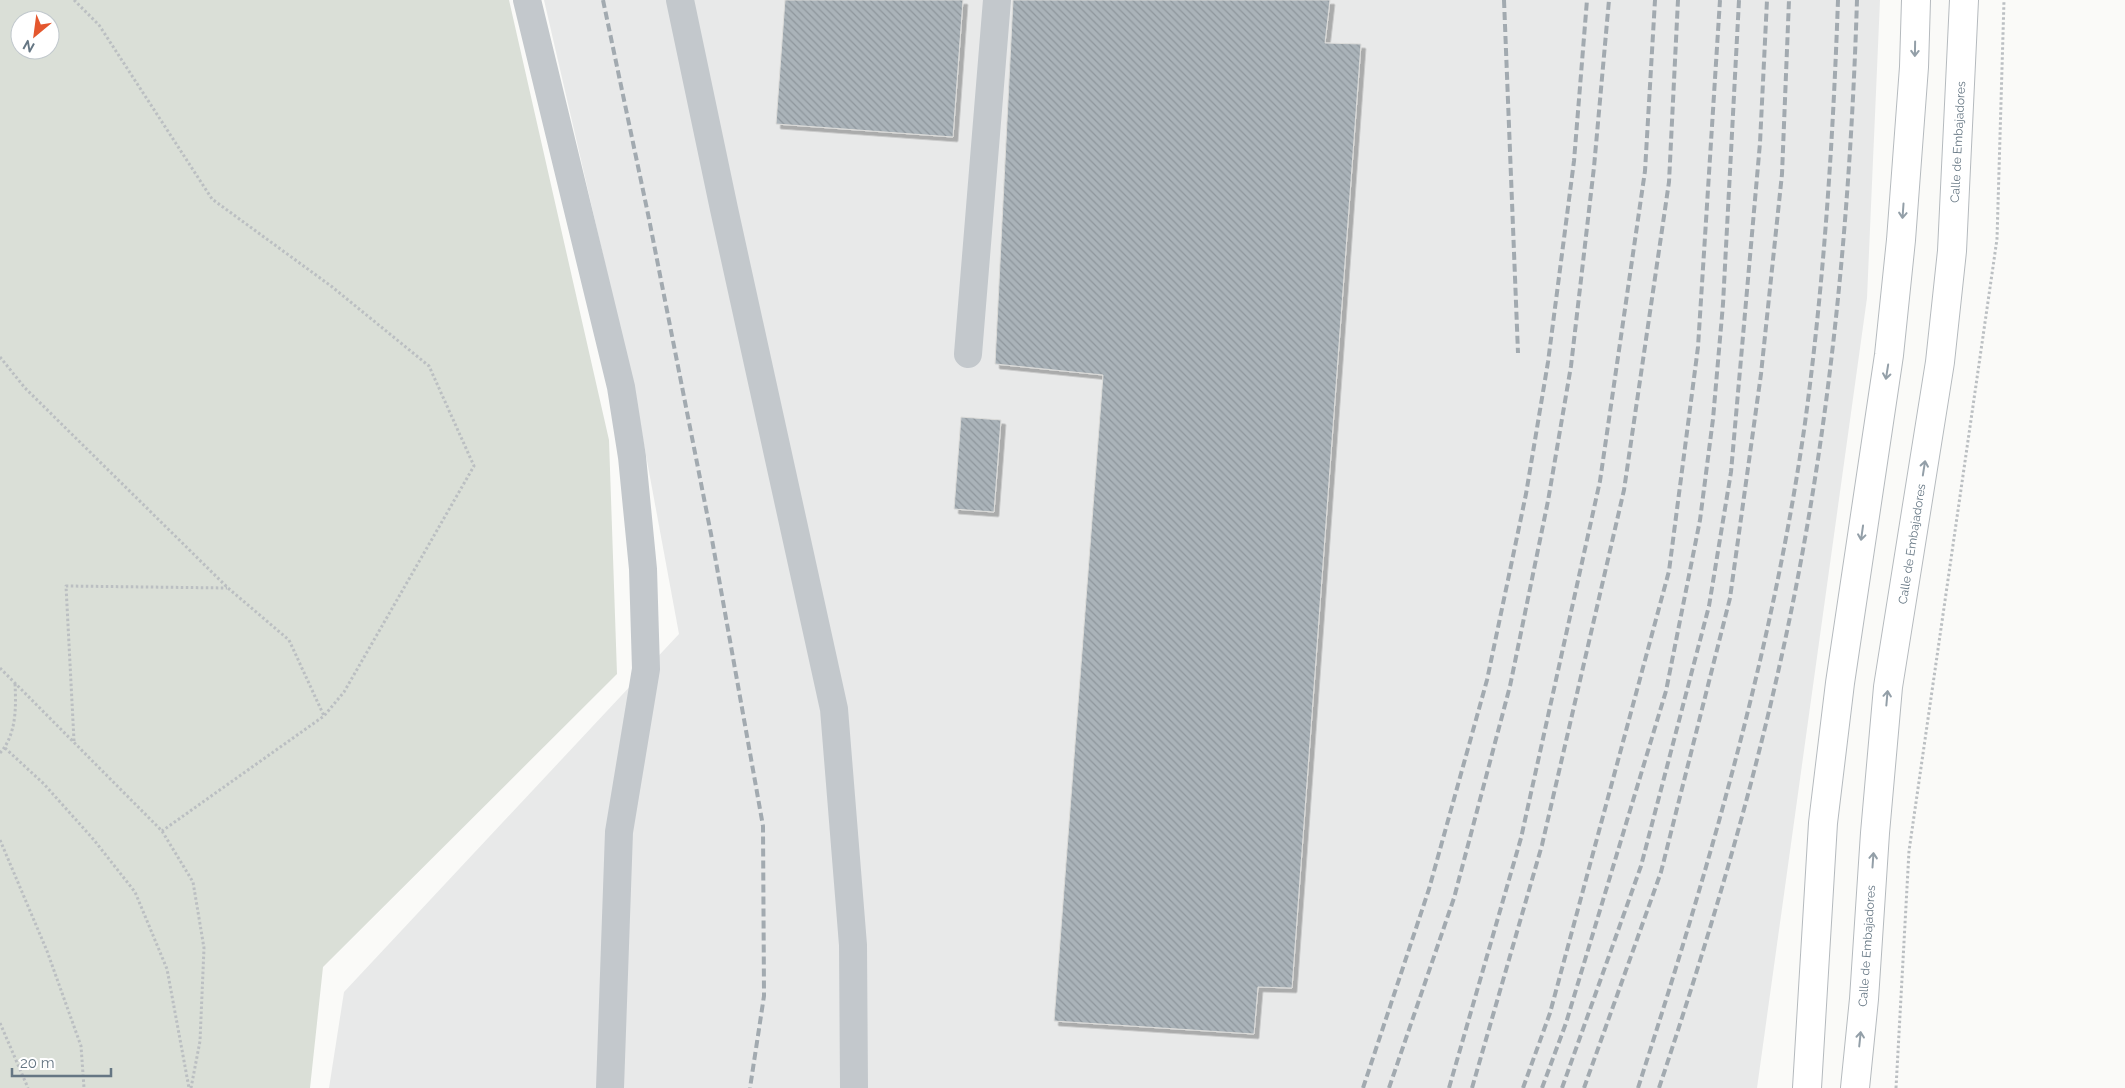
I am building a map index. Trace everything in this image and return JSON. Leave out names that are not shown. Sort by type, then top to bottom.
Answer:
[{"type":"main road","points":[[1807,1088],[1823,823],[1840,684],[1889,356],[1901,240],[1914,76],[1916,0]]},
{"type":"main road","name":"Calle de Embajadores","points":[[1856,1088],[1888,687],[1937,381],[1952,251],[1964,0]]},
{"type":"lane","points":[[527,0],[620,387],[632,457],[643,569],[646,669],[619,832],[610,1088]]},
{"type":"lane","points":[[680,0],[834,709],[852,944],[854,1088]]},
{"type":"lane","points":[[968,354],[997,0]]},
{"type":"path","points":[[74,0],[99,25],[212,199],[331,286],[429,366],[474,466],[344,692],[324,716],[162,831]]},
{"type":"path","points":[[1896,1088],[1909,851],[1997,239],[2004,0]]},
{"type":"path","points":[[0,357],[25,388],[228,588],[289,640],[324,716]]},
{"type":"path","points":[[74,741],[66,586],[228,588]]},
{"type":"path","points":[[0,668],[162,831],[193,882],[204,948],[200,1041],[190,1088]]},
{"type":"path","points":[[0,753],[5,748],[16,714],[15,683]]},
{"type":"path","points":[[5,748],[44,784],[94,840],[135,892],[167,969],[190,1088]]},
{"type":"path","points":[[0,840],[47,951],[81,1046],[84,1088]]},
{"type":"path","points":[[0,1024],[28,1088]]},
{"type":"shaded area","points":[[0,0],[509,0],[609,440],[617,674],[323,967],[310,1088],[0,1088]]},
{"type":"shaded area","points":[[544,0],[1880,0],[1867,298],[1757,1088],[329,1088],[344,992],[679,634],[633,385]]},
{"type":"building","points":[[785,0],[963,0],[953,137],[776,124]]},
{"type":"building","points":[[1013,0],[1330,0],[1325,43],[1361,44],[1292,988],[1258,987],[1254,1034],[1054,1021],[1103,375],[995,364]]},
{"type":"building","points":[[961,417],[1001,420],[994,512],[954,509]]},
{"type":"railway","points":[[603,0],[648,214],[711,534],[763,826],[764,996],[750,1088]]},
{"type":"railway","points":[[1504,0],[1518,353]]},
{"type":"railway","points":[[1363,1088],[1429,889],[1487,680],[1526,494],[1548,362],[1574,161],[1587,0]]},
{"type":"railway","points":[[1389,1088],[1454,898],[1510,686],[1548,501],[1571,366],[1594,167],[1609,0]]},
{"type":"railway","points":[[1449,1088],[1521,838],[1600,481],[1645,171],[1655,0]]},
{"type":"railway","points":[[1472,1088],[1542,845],[1624,490],[1669,182],[1678,0]]},
{"type":"railway","points":[[1523,1088],[1550,1013],[1669,571],[1698,347],[1720,0]]},
{"type":"railway","points":[[1542,1088],[1566,1023],[1666,691],[1700,520],[1713,419],[1723,304],[1739,0]]},
{"type":"railway","points":[[1562,1088],[1641,866],[1709,606],[1731,472],[1760,143],[1767,0]]},
{"type":"railway","points":[[1584,1088],[1661,872],[1730,598],[1761,374],[1782,174],[1789,0]]},
{"type":"railway","points":[[1638,1088],[1689,924],[1736,759],[1757,676],[1792,508],[1812,370],[1822,265],[1830,159],[1838,0]]},
{"type":"railway","points":[[1659,1088],[1720,894],[1756,764],[1787,632],[1800,566],[1823,425],[1832,355],[1846,213],[1857,0]]}]
